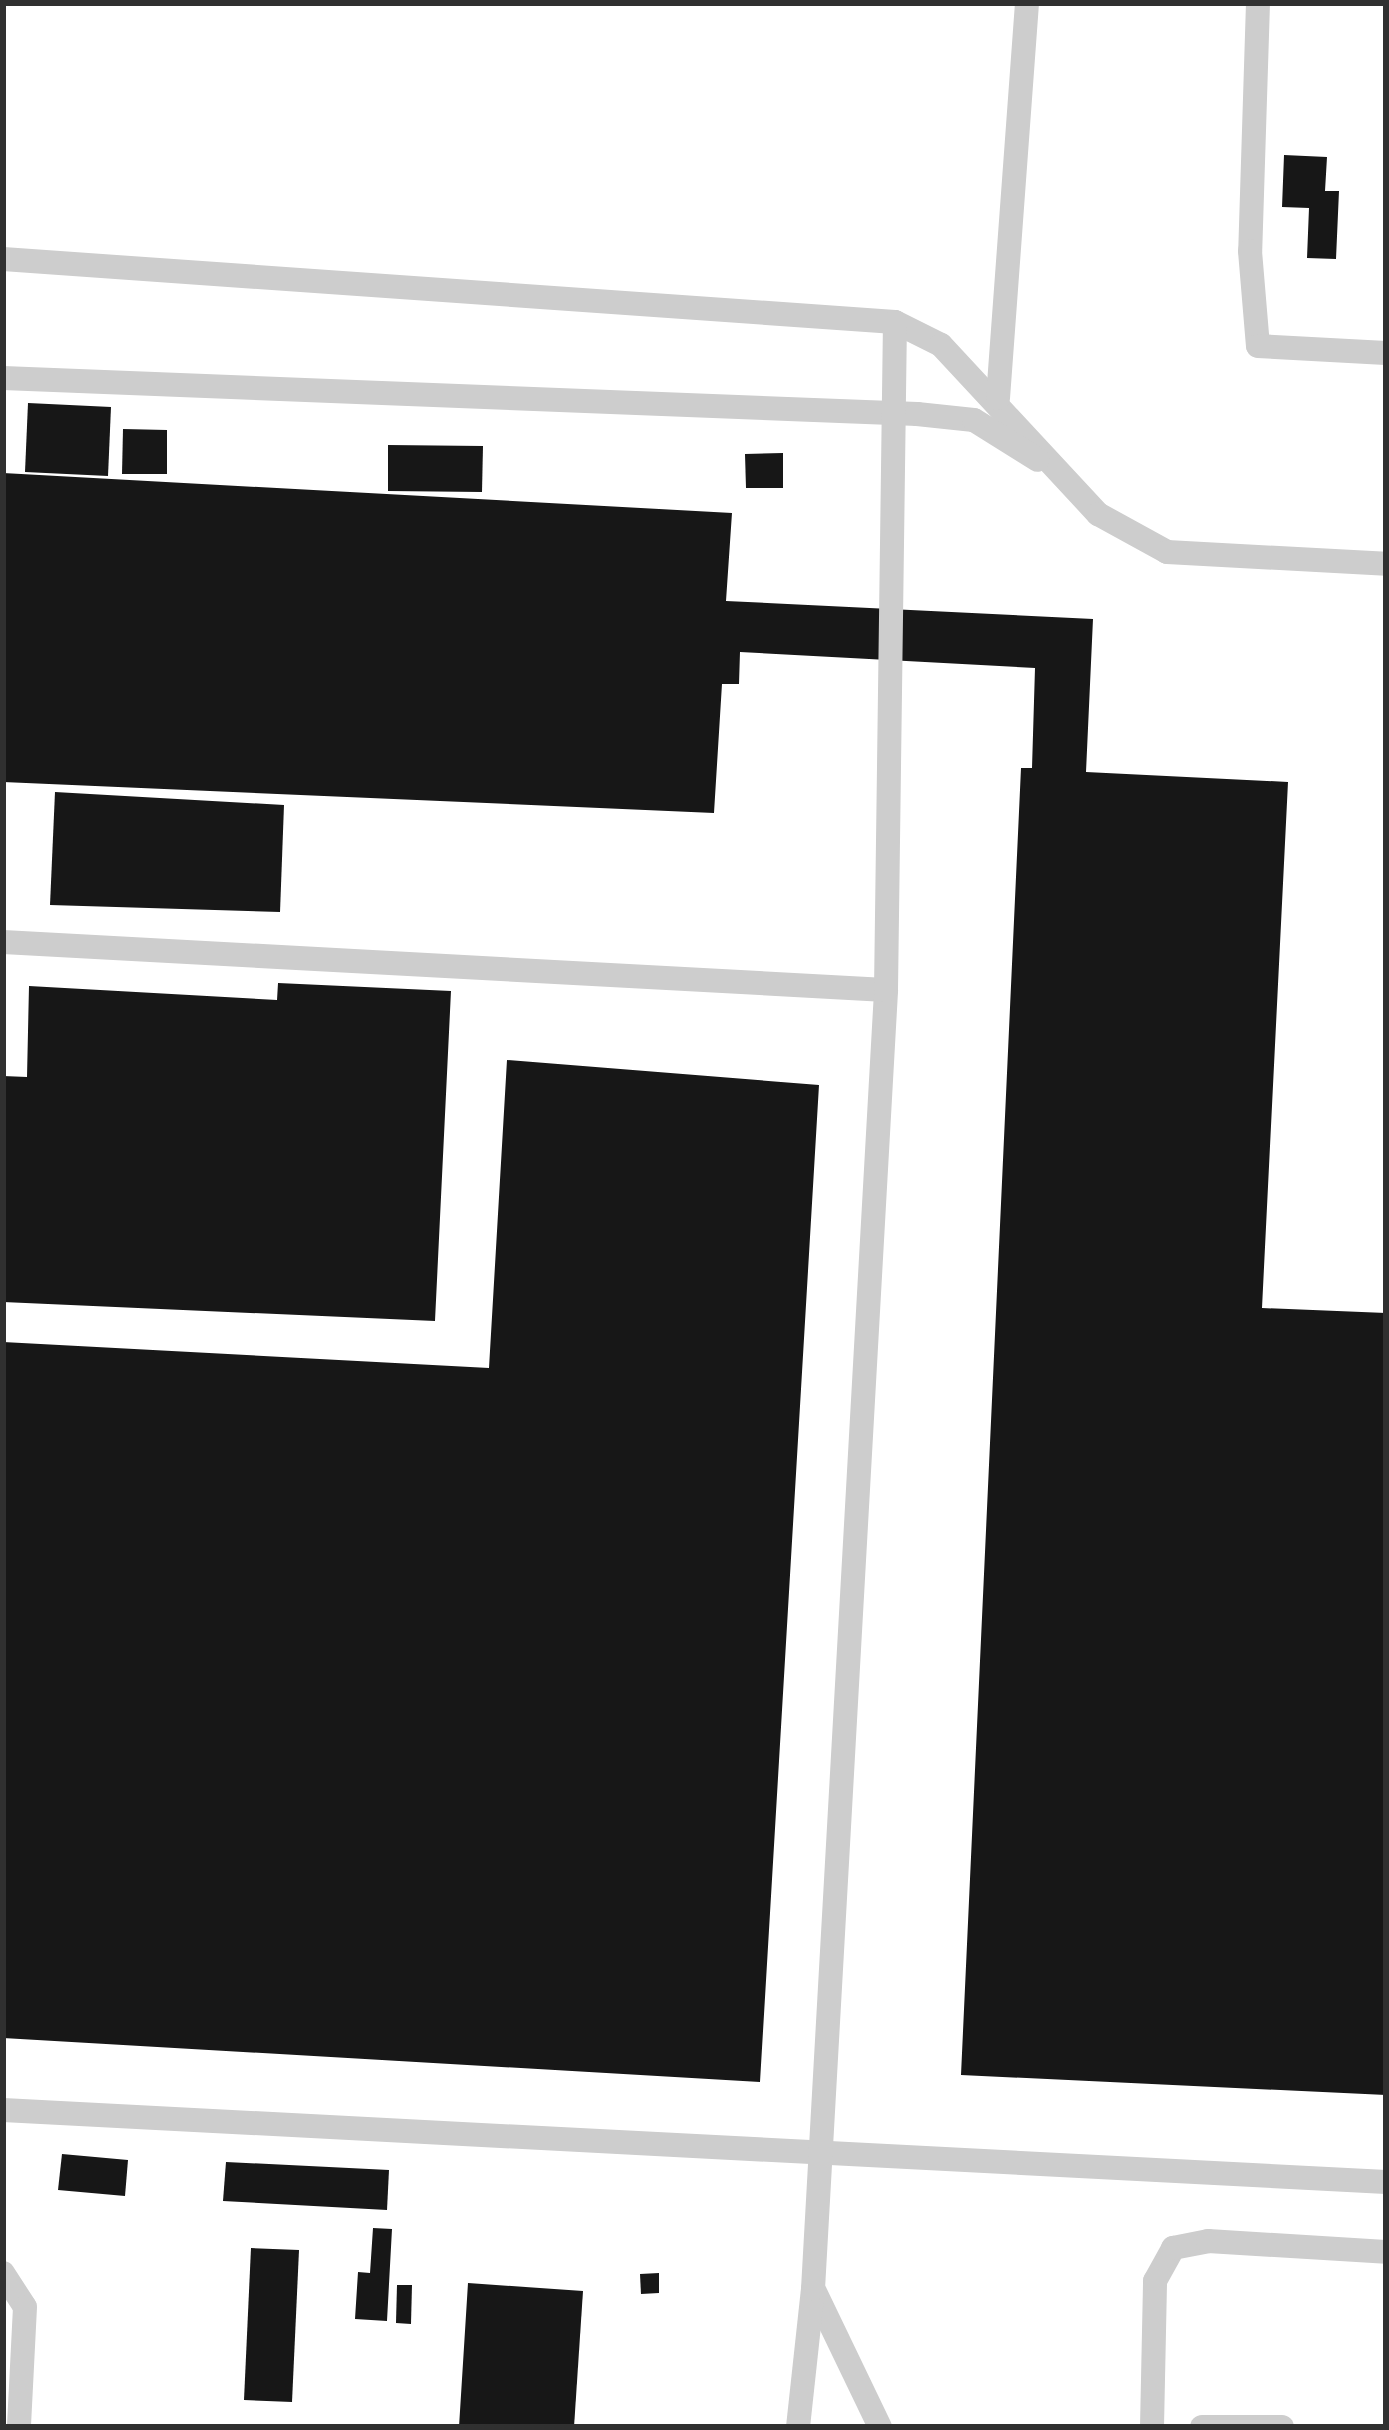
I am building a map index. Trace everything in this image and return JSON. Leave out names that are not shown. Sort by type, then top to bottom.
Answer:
[{"type":"lane","points":[[998,398],[1027,3]]},
{"type":"lane","points":[[1258,3],[1250,251],[1258,346],[1386,353]]},
{"type":"lane","points":[[3,259],[895,322],[941,345],[998,398],[1098,514],[1167,552],[1386,564]]},
{"type":"lane","points":[[798,2427],[814,2289],[816,2151],[886,990],[895,322]]},
{"type":"lane","points":[[3,378],[974,420],[1070,482]]},
{"type":"lane","points":[[3,942],[886,990]]},
{"type":"lane","points":[[3,2110],[1386,2182]]},
{"type":"lane","points":[[1152,2427],[1155,2281],[1173,2248],[1208,2241],[1386,2252]]},
{"type":"lane","points":[[3,2273],[25,2306],[19,2427]]},
{"type":"lane","points":[[814,2289],[880,2427]]},
{"type":"lane","points":[[1202,2427],[1282,2427]]},
{"type":"building","points":[[1284,155],[1327,157],[1325,191],[1339,191],[1336,259],[1307,258],[1309,208],[1282,207]]},
{"type":"building","points":[[28,403],[111,407],[108,476],[25,472]]},
{"type":"building","points":[[123,429],[167,430],[167,474],[122,474]]},
{"type":"building","points":[[388,445],[483,446],[482,492],[388,491]]},
{"type":"building","points":[[783,453],[783,488],[746,488],[745,454]]},
{"type":"building","points":[[3,473],[732,513],[726,601],[1093,619],[1086,772],[1288,782],[1262,1308],[1386,1313],[1386,2095],[961,2075],[1021,768],[1032,768],[1035,668],[740,652],[739,684],[722,684],[714,813],[3,782]]},
{"type":"building","points":[[55,792],[284,805],[280,912],[50,905]]},
{"type":"building","points":[[278,983],[451,991],[435,1321],[3,1302],[3,1076],[27,1077],[29,986],[277,1000]]},
{"type":"building","points":[[507,1060],[819,1085],[760,2082],[3,2038],[3,1342],[489,1368]]},
{"type":"building","points":[[62,2154],[128,2160],[125,2196],[58,2190]]},
{"type":"building","points":[[226,2162],[389,2170],[387,2210],[223,2201]]},
{"type":"building","points":[[373,2228],[392,2229],[387,2321],[355,2319],[358,2272],[370,2273]]},
{"type":"building","points":[[251,2248],[299,2250],[292,2402],[244,2400]]},
{"type":"building","points":[[659,2273],[659,2293],[641,2294],[640,2274]]},
{"type":"building","points":[[468,2283],[583,2291],[574,2427],[459,2427]]},
{"type":"building","points":[[397,2285],[412,2285],[411,2324],[396,2323]]}]
